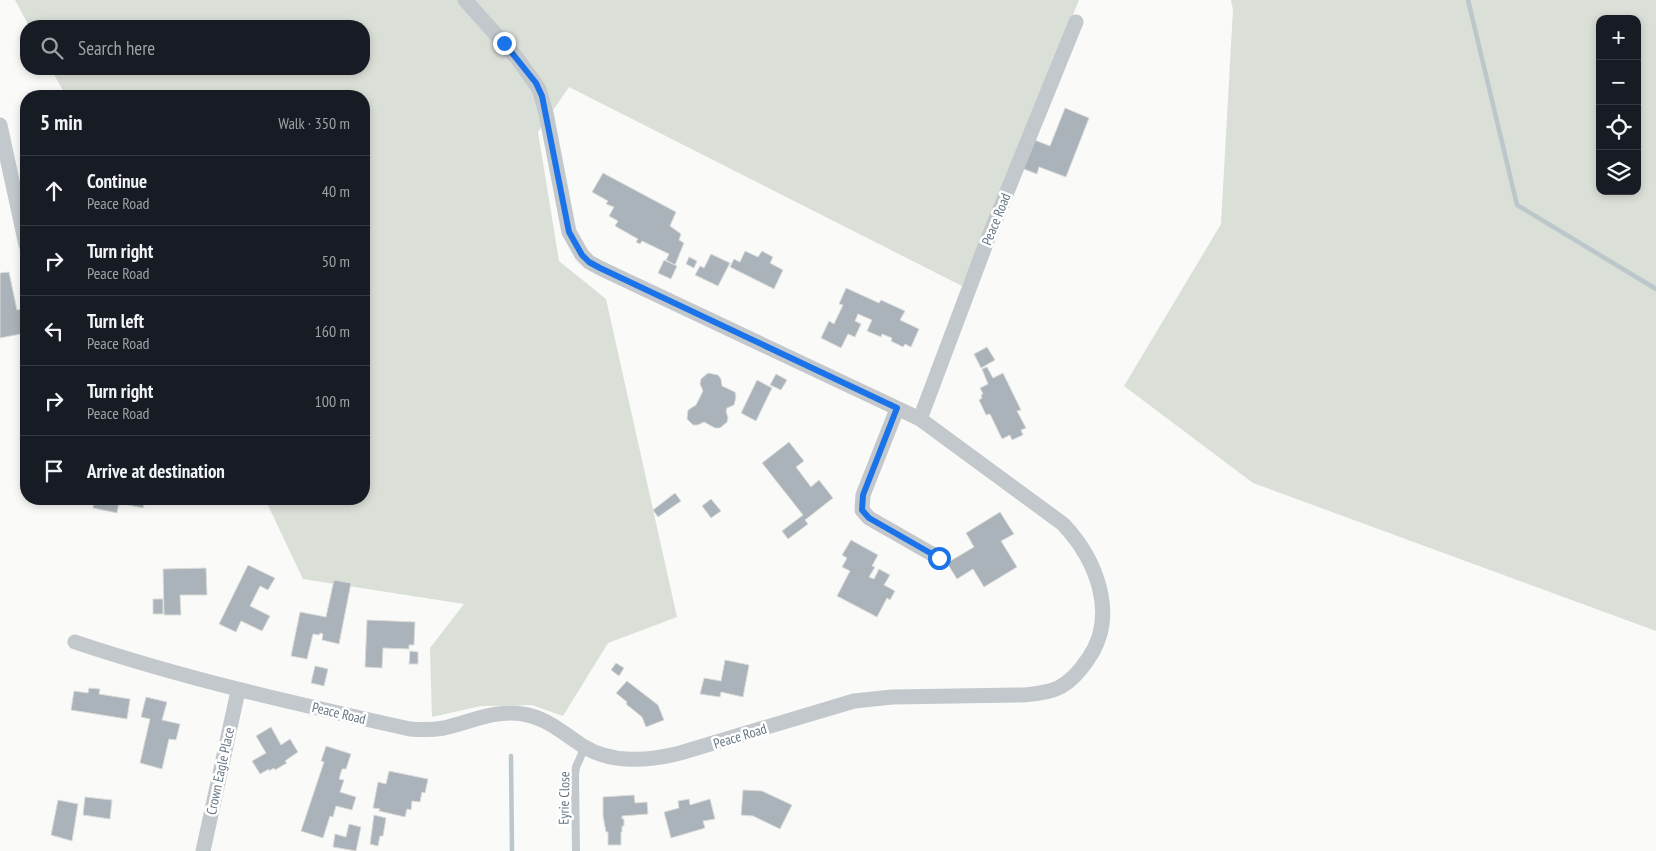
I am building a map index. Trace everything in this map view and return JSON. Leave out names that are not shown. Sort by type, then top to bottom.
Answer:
[{"type":"street","name":"Peace Road","points":[[75,642],[116,656],[238,691],[402,727],[423,730],[445,728],[493,715],[522,713],[554,725],[585,748],[605,756],[632,760],[657,758],[680,753],[854,701],[892,697],[1024,696],[1057,689],[1078,674],[1091,655],[1103,622],[1101,597],[1090,559],[1078,540],[1063,524],[920,419],[600,268],[589,262],[582,255],[569,232],[546,113],[539,89],[517,58],[466,0]]},
{"type":"street","name":"Peace Road","points":[[920,419],[987,241],[1076,22]]},
{"type":"street","points":[[0,125],[20,217]]},
{"type":"street","points":[[897,408],[863,495],[862,510],[869,518],[939,558]]},
{"type":"street","name":"Crown Eagle Place","points":[[203,851],[238,691]]},
{"type":"lane","name":"Eyrie Close","points":[[576,851],[575,775],[576,767],[585,748]]},
{"type":"shaded area","points":[[15,0],[1079,0],[962,286],[569,87],[538,132],[559,261],[606,299],[677,617],[608,643],[563,716],[532,705],[481,706],[432,717],[430,648],[464,604],[303,579],[268,505],[370,505],[370,90],[63,90],[54,75],[370,75],[370,20],[26,20]]},
{"type":"shaded area","points":[[1231,0],[1656,0],[1656,631],[1253,483],[1124,386],[1221,224],[1233,10]]},
{"type":"building","points":[[1065,108],[1089,118],[1066,177],[1039,167],[1037,174],[1021,168],[1032,139],[1050,146]]},
{"type":"building","points":[[603,173],[676,212],[670,226],[681,234],[679,240],[684,243],[675,265],[666,260],[669,254],[642,241],[640,244],[636,242],[638,239],[615,226],[618,221],[609,216],[614,207],[606,204],[608,201],[592,192]]},
{"type":"building","points":[[745,251],[758,257],[762,251],[773,257],[770,263],[783,270],[774,289],[730,267],[734,259],[740,262]]},
{"type":"building","points":[[711,254],[730,263],[718,286],[695,275],[700,266],[704,268]]},
{"type":"building","points":[[689,257],[697,261],[694,268],[686,264]]},
{"type":"building","points":[[664,260],[677,266],[671,279],[658,273]]},
{"type":"building","points":[[9,272],[17,310],[20,310],[20,334],[0,338],[0,273]]},
{"type":"building","points":[[846,288],[879,303],[881,300],[905,311],[900,320],[919,329],[911,347],[905,344],[903,347],[891,341],[892,338],[882,334],[881,337],[867,331],[872,320],[858,314],[855,321],[861,324],[855,337],[848,334],[841,348],[821,338],[829,321],[834,324],[843,305],[839,304]]},
{"type":"building","points":[[987,347],[995,360],[981,368],[974,354]]},
{"type":"building","points":[[987,367],[993,378],[1003,373],[1021,410],[1017,411],[1026,428],[1021,430],[1023,435],[1012,440],[1010,435],[1002,439],[990,414],[986,415],[979,400],[983,394],[980,388],[988,384],[982,369]]},
{"type":"building","points":[[708,373],[718,375],[722,386],[735,392],[734,405],[727,408],[726,411],[727,422],[720,428],[715,428],[704,422],[693,425],[687,419],[688,410],[696,405],[703,391],[700,384],[701,379]]},
{"type":"building","points":[[776,374],[787,380],[781,390],[770,385]]},
{"type":"building","points":[[757,380],[772,388],[756,421],[741,413]]},
{"type":"building","points":[[789,442],[804,461],[796,467],[811,487],[819,480],[833,498],[805,520],[808,524],[788,539],[782,531],[803,515],[762,463]]},
{"type":"building","points":[[675,493],[681,501],[658,517],[653,510]]},
{"type":"building","points":[[711,499],[721,511],[711,518],[702,506]]},
{"type":"building","points":[[93,505],[119,505],[117,513],[93,508]]},
{"type":"building","points":[[129,505],[144,505],[143,508]]},
{"type":"building","points":[[1000,512],[1014,534],[1001,541],[1017,567],[984,587],[973,569],[957,579],[947,563],[974,547],[966,533]]},
{"type":"building","points":[[851,540],[878,555],[872,566],[875,567],[869,577],[874,579],[879,569],[890,575],[884,585],[895,591],[890,600],[887,598],[877,617],[837,596],[850,571],[842,567],[847,558],[842,555]]},
{"type":"building","points":[[248,565],[275,578],[268,590],[260,586],[250,606],[270,616],[262,631],[241,621],[236,632],[219,624]]},
{"type":"building","points":[[206,568],[207,595],[180,595],[181,615],[164,615],[163,569]]},
{"type":"building","points":[[334,580],[351,583],[339,644],[322,640],[323,634],[313,634],[307,659],[291,656],[300,612],[326,617]]},
{"type":"building","points":[[153,599],[163,599],[163,614],[153,614]]},
{"type":"building","points":[[367,620],[415,622],[414,645],[409,645],[409,649],[383,648],[382,668],[365,667]]},
{"type":"building","points":[[410,651],[418,652],[418,664],[409,664]]},
{"type":"building","points":[[725,660],[749,665],[743,697],[721,692],[720,697],[700,694],[704,678],[721,681]]},
{"type":"building","points":[[616,663],[624,668],[619,676],[611,670]]},
{"type":"building","points":[[315,666],[328,669],[324,686],[311,683]]},
{"type":"building","points":[[627,681],[658,705],[664,720],[646,727],[642,717],[616,693]]},
{"type":"building","points":[[89,688],[100,689],[99,694],[130,699],[127,719],[71,710],[74,691],[88,693]]},
{"type":"building","points":[[146,697],[167,702],[162,720],[180,724],[176,740],[169,739],[162,769],[140,763],[150,719],[141,717]]},
{"type":"building","points":[[271,727],[281,745],[290,739],[298,752],[285,761],[287,763],[275,770],[274,768],[269,771],[269,769],[260,774],[252,761],[266,753],[256,736]]},
{"type":"building","points":[[326,746],[351,754],[346,769],[342,769],[339,779],[344,780],[340,792],[356,797],[352,810],[336,806],[333,817],[330,816],[323,838],[301,831],[324,762],[321,761]]},
{"type":"building","points":[[389,771],[428,779],[425,793],[422,792],[420,802],[412,801],[411,810],[407,809],[405,817],[373,808],[378,782],[386,784]]},
{"type":"building","points":[[743,790],[762,791],[792,805],[780,829],[753,816],[741,815]]},
{"type":"building","points":[[634,795],[635,803],[647,802],[648,814],[622,816],[624,826],[622,826],[621,832],[621,845],[608,845],[608,832],[606,832],[603,816],[603,797]]},
{"type":"building","points":[[85,797],[112,800],[110,819],[83,815]]},
{"type":"building","points":[[689,799],[690,805],[710,799],[715,819],[703,821],[705,828],[671,838],[664,812],[679,808],[678,801]]},
{"type":"building","points":[[58,800],[78,804],[72,841],[51,835]]},
{"type":"building","points":[[374,815],[386,818],[383,836],[380,836],[378,846],[370,844]]},
{"type":"building","points":[[349,824],[361,827],[356,851],[333,847],[335,834],[346,837]]},
{"type":"waterway","points":[[1468,0],[1517,205],[1656,289]]},
{"type":"waterway","points":[[511,756],[512,851]]},
{"type":"route","points":[[504,43],[536,83],[542,96],[569,232],[582,255],[589,262],[600,268],[897,408],[863,495],[862,510],[869,518],[939,558]]}]
